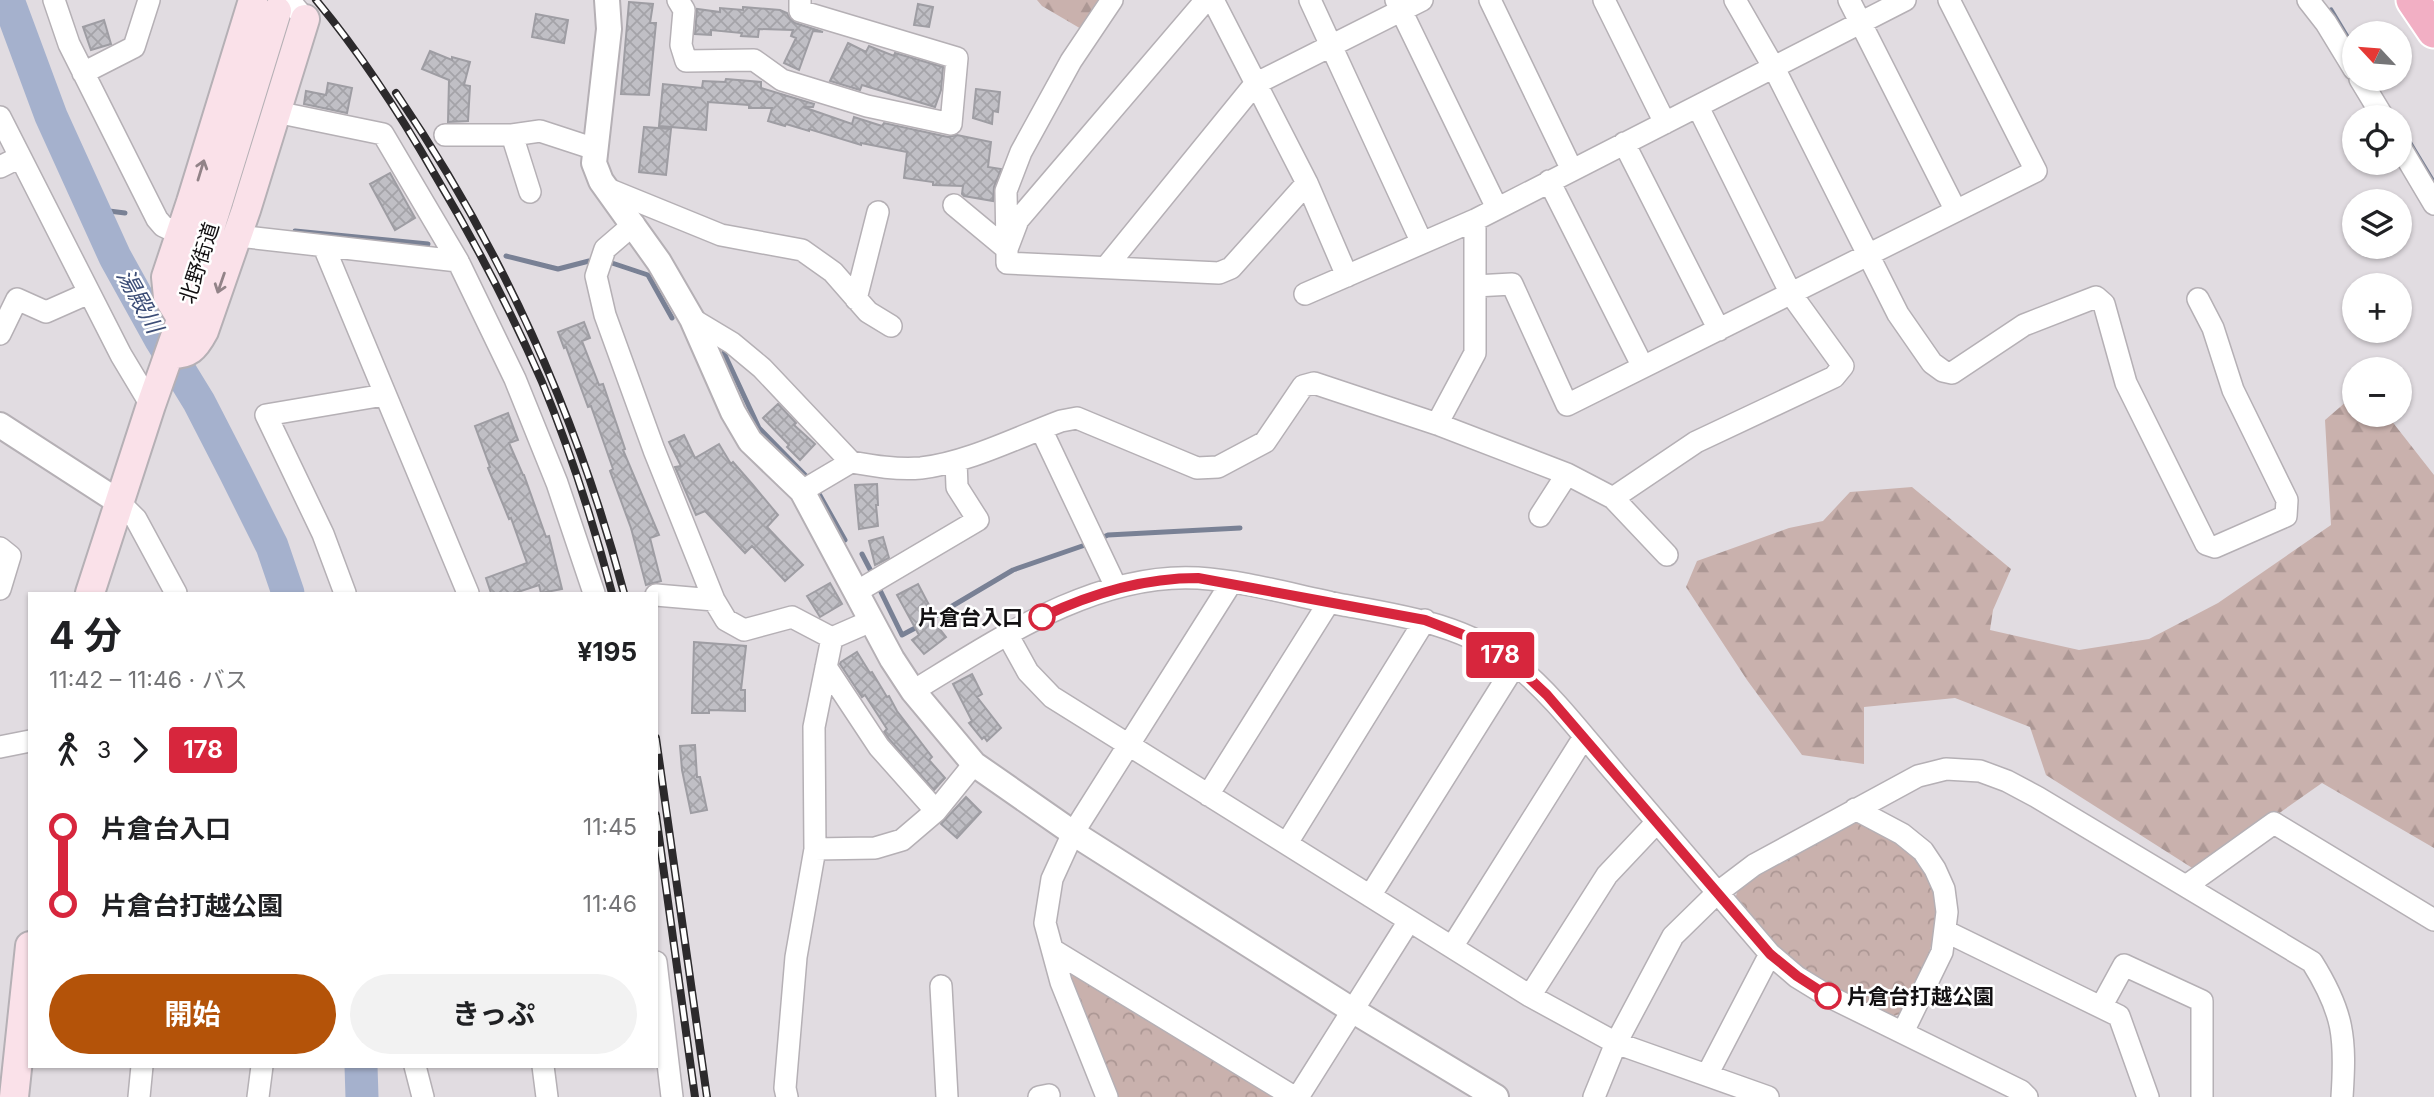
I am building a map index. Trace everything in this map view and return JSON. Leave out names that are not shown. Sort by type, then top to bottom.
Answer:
[{"type":"highway","points":[[2413,0],[2434,32]]},
{"type":"main road","points":[[191,316],[237,236],[276,112],[281,7]]},
{"type":"main road","points":[[90,592],[169,354],[189,352],[197,344],[191,316],[168,298],[165,288],[169,266],[180,234],[281,7]]},
{"type":"main road","name":"北野街道","points":[[191,316],[281,7]]},
{"type":"main road","points":[[14,1097],[27,989]]},
{"type":"street","points":[[54,0],[69,44],[157,219],[163,226],[180,234]]},
{"type":"street","points":[[83,73],[134,47],[149,0]]},
{"type":"street","points":[[607,0],[609,29],[594,163],[601,181],[634,224],[692,319],[733,412],[750,441],[802,491],[868,585],[871,621],[913,691],[974,764],[1073,833],[1352,1010],[1496,1097]]},
{"type":"street","points":[[678,0],[684,10],[681,46],[686,61],[754,60],[782,80],[867,106],[951,124],[957,58],[800,11],[800,0]]},
{"type":"street","points":[[1111,0],[1071,61],[1021,152],[1006,191],[1007,263],[1219,273],[1231,268],[1307,183]]},
{"type":"street","points":[[1007,249],[1018,220],[1206,0]]},
{"type":"street","points":[[1213,0],[1307,183],[1347,276]]},
{"type":"street","points":[[1310,0],[1422,243]]},
{"type":"street","points":[[1107,267],[1255,84],[1331,46],[1398,5],[1422,0]]},
{"type":"street","points":[[1490,0],[1572,170]]},
{"type":"street","points":[[1604,0],[1665,122]]},
{"type":"street","points":[[1735,0],[1774,68],[1898,314],[1932,363],[1951,373],[2022,321],[2096,297],[2104,304],[2126,383],[2206,544],[2216,547],[2286,516],[2287,500],[2233,390],[2213,328],[2198,299]]},
{"type":"street","points":[[1849,0],[1956,211]]},
{"type":"street","points":[[1305,294],[1475,220],[1905,0]]},
{"type":"street","points":[[1475,286],[1512,284],[1567,405],[2036,171],[1949,0]]},
{"type":"street","points":[[2308,0],[2342,49]]},
{"type":"street","points":[[1398,5],[1497,208]]},
{"type":"street","points":[[1613,498],[1696,442],[1834,377],[1843,366],[1791,294],[1698,107]]},
{"type":"street","points":[[276,112],[383,134],[458,261],[520,392],[557,483],[594,592]]},
{"type":"street","points":[[0,117],[121,355],[152,402]]},
{"type":"street","points":[[445,135],[512,135],[540,131],[595,149]]},
{"type":"street","points":[[512,135],[530,192]]},
{"type":"street","points":[[1624,143],[1719,330]]},
{"type":"street","points":[[0,167],[20,157]]},
{"type":"street","points":[[2412,167],[2434,204]]},
{"type":"street","points":[[1549,181],[1643,367]]},
{"type":"street","points":[[608,189],[713,233],[802,250],[833,272],[868,313],[891,326]]},
{"type":"street","points":[[954,205],[1007,249]]},
{"type":"street","points":[[856,299],[878,212]]},
{"type":"street","points":[[1437,424],[1475,353],[1475,220]]},
{"type":"street","points":[[634,224],[604,249],[596,276],[605,315],[654,450],[715,600],[726,620],[744,630],[792,617],[832,638]]},
{"type":"street","points":[[237,236],[458,261]]},
{"type":"street","points":[[324,247],[468,592]]},
{"type":"street","points":[[0,334],[9,295],[46,312],[89,293]]},
{"type":"street","points":[[692,319],[732,342],[762,368],[851,462],[888,468],[922,468],[956,461],[1061,421],[1077,418],[1190,466],[1219,467],[1265,442],[1303,386],[1314,383],[1437,424],[1567,474],[1613,498],[1667,555]]},
{"type":"street","points":[[345,592],[323,534],[266,415],[384,395]]},
{"type":"street","points":[[0,425],[119,502],[136,519],[175,592]]},
{"type":"street","points":[[1041,429],[1116,587]]},
{"type":"street","points":[[868,585],[978,520],[957,487],[956,461]]},
{"type":"street","points":[[802,491],[851,462]]},
{"type":"street","points":[[1540,516],[1567,474]]},
{"type":"street","points":[[0,548],[10,556],[0,589]]},
{"type":"street","points":[[913,691],[1007,634],[1069,604],[1116,587],[1171,578],[1198,578],[1231,583],[1425,620],[1474,639],[1515,665],[1547,695],[1770,954],[1797,976],[1828,996],[2021,1091],[2027,1097]]},
{"type":"street","points":[[1107,1097],[1061,982],[1045,923],[1052,879],[1073,833],[1231,583]]},
{"type":"street","points":[[658,595],[715,600]]},
{"type":"street","points":[[1208,795],[1329,602]]},
{"type":"street","points":[[1287,843],[1425,620]]},
{"type":"street","points":[[832,638],[871,621]]},
{"type":"street","points":[[1007,634],[1028,671],[1052,697],[1530,996],[1616,1043],[1768,1097]]},
{"type":"street","points":[[787,1097],[785,1088],[796,957],[815,849],[814,727],[832,638]]},
{"type":"street","points":[[1370,896],[1515,665]]},
{"type":"street","points":[[826,667],[879,747],[936,811]]},
{"type":"street","points":[[1452,947],[1584,737]]},
{"type":"street","points":[[0,747],[28,741]]},
{"type":"street","points":[[815,849],[875,848],[902,840],[936,811],[974,764]]},
{"type":"street","points":[[1594,1097],[1616,1043],[1673,936],[1717,893],[1754,865],[1855,809],[1918,776],[1946,769],[1980,771],[2007,781],[2312,962],[2327,985],[2337,1008],[2345,1053],[2342,1097]]},
{"type":"street","points":[[1855,809],[1902,834],[1923,851],[1944,889],[1947,912],[1942,951],[1903,1032]]},
{"type":"street","points":[[1530,996],[1607,875],[1657,822]]},
{"type":"street","points":[[2186,886],[2274,823],[2434,920]]},
{"type":"street","points":[[1053,950],[1296,1097],[1409,921]]},
{"type":"street","points":[[1945,931],[2119,1016],[2148,1097]]},
{"type":"street","points":[[1707,1075],[1770,954]]},
{"type":"street","points":[[2101,1007],[2124,965],[2202,1001],[2202,1097]]},
{"type":"street","points":[[658,979],[672,1097]]},
{"type":"street","points":[[941,986],[947,1097]]},
{"type":"street","points":[[139,1097],[142,1068]]},
{"type":"street","points":[[258,1097],[262,1068]]},
{"type":"street","points":[[416,1068],[423,1097]]},
{"type":"street","points":[[543,1068],[547,1097]]},
{"type":"green space","points":[[1037,0],[1101,0],[1083,30],[1042,6]]},
{"type":"green space","points":[[2342,405],[2342,427],[2396,427],[2434,475],[2434,848],[2322,783],[2197,871],[2046,775],[2030,727],[1955,698],[1864,707],[1864,764],[1802,755],[1747,680],[1686,587],[1697,561],[1789,528],[1823,521],[1850,492],[1912,487],[2011,569],[1993,610],[1990,630],[2079,650],[2149,639],[2218,603],[2331,525],[2325,420]]},
{"type":"green space","name":"片倉台打越公園","points":[[1859,817],[1901,842],[1916,858],[1927,876],[1936,911],[1935,929],[1925,963],[1903,1013],[1894,1016],[1831,985],[1787,957],[1769,940],[1736,898],[1740,888],[1768,865]]},
{"type":"green space","points":[[1076,970],[1280,1097],[1116,1097],[1068,983]]},
{"type":"building","points":[[629,2],[653,4],[650,23],[656,23],[649,95],[621,94]]},
{"type":"building","points":[[918,4],[933,7],[929,27],[914,25]]},
{"type":"building","points":[[743,7],[780,10],[787,13],[795,23],[823,32],[813,31],[799,70],[784,63],[796,38],[791,36],[793,30],[759,29],[758,37],[711,30],[711,35],[695,34],[697,9],[720,12],[720,8],[743,10]]},
{"type":"building","points":[[536,14],[568,20],[564,43],[532,37]]},
{"type":"building","points":[[104,20],[111,44],[91,50],[83,27]]},
{"type":"building","points":[[848,43],[866,52],[869,46],[894,56],[895,53],[943,67],[941,90],[935,107],[862,85],[860,90],[830,81]]},
{"type":"building","points":[[430,51],[452,60],[452,57],[470,62],[464,85],[470,86],[468,121],[448,122],[449,80],[422,69]]},
{"type":"building","points":[[726,79],[761,82],[761,88],[814,104],[813,107],[803,107],[852,124],[854,117],[882,126],[884,123],[948,137],[957,135],[991,142],[988,167],[1001,169],[994,187],[993,201],[964,196],[963,186],[933,185],[933,182],[904,178],[907,152],[861,145],[809,129],[768,121],[772,108],[749,108],[749,105],[708,102],[706,130],[659,126],[663,84],[702,88],[703,81],[725,82]]},
{"type":"building","points":[[328,83],[352,88],[347,113],[304,104],[306,91],[326,95]]},
{"type":"building","points":[[976,89],[1000,92],[998,112],[993,111],[992,124],[973,118]]},
{"type":"building","points":[[644,127],[671,129],[666,175],[639,172]]},
{"type":"building","points":[[390,173],[415,218],[395,230],[370,184]]},
{"type":"building","points":[[584,322],[590,338],[582,341],[599,385],[603,384],[625,449],[623,450],[659,535],[650,538],[661,581],[646,585],[631,528],[610,471],[613,469],[591,406],[588,407],[558,332]]},
{"type":"building","points":[[778,404],[796,423],[794,425],[815,444],[800,460],[763,418]]},
{"type":"building","points":[[508,413],[518,440],[509,443],[524,475],[546,537],[549,536],[562,589],[541,592],[539,585],[518,592],[491,592],[486,578],[527,563],[511,518],[509,519],[488,468],[490,467],[475,426]]},
{"type":"building","points":[[684,435],[695,458],[719,444],[731,464],[733,462],[778,515],[767,527],[803,565],[785,581],[752,546],[745,553],[705,511],[696,515],[675,467],[681,466],[669,442]]},
{"type":"building","points":[[877,484],[878,526],[859,529],[855,485]]},
{"type":"building","points":[[883,537],[889,558],[875,565],[869,541]]},
{"type":"building","points":[[830,583],[842,604],[820,617],[807,596]]},
{"type":"building","points":[[918,584],[930,607],[925,610],[946,637],[924,654],[912,640],[919,635],[897,595]]},
{"type":"building","points":[[694,642],[746,646],[741,690],[745,690],[745,711],[709,710],[709,713],[692,713]]},
{"type":"building","points":[[857,652],[932,757],[929,760],[945,778],[934,790],[889,739],[884,732],[887,729],[865,695],[862,697],[840,664]]},
{"type":"building","points":[[972,674],[982,694],[977,697],[1001,728],[987,741],[984,737],[982,739],[969,723],[972,721],[953,684]]},
{"type":"building","points":[[695,745],[697,777],[700,777],[707,810],[691,813],[680,746]]},
{"type":"building","points":[[966,797],[981,812],[957,838],[941,824]]},
{"type":"waterway","name":"湯殿川","points":[[8,0],[51,116],[115,257],[199,402],[272,546],[288,592]]},
{"type":"waterway","points":[[2331,10],[2342,28]]},
{"type":"waterway","points":[[2412,147],[2434,183]]},
{"type":"waterway","points":[[93,209],[125,213]]},
{"type":"waterway","points":[[295,231],[428,244]]},
{"type":"waterway","points":[[506,256],[558,269],[589,261]]},
{"type":"waterway","points":[[609,262],[648,275],[672,318]]},
{"type":"waterway","points":[[724,353],[759,428],[807,477]]},
{"type":"waterway","points":[[818,492],[845,540]]},
{"type":"waterway","points":[[1097,540],[1108,535],[1240,528]]},
{"type":"waterway","points":[[927,621],[1013,570],[1088,544]]},
{"type":"waterway","points":[[862,554],[874,577]]},
{"type":"waterway","points":[[878,586],[902,635],[919,626]]},
{"type":"waterway","name":"湯殿川","points":[[361,1068],[362,1097]]},
{"type":"railway","points":[[316,0],[364,63],[408,130],[505,303],[542,382],[562,434],[612,592]]},
{"type":"railway","points":[[396,93],[469,211],[531,334],[583,461],[624,592]]},
{"type":"railway","points":[[658,752],[707,1097]]},
{"type":"railway","points":[[658,829],[695,1097]]},
{"type":"bus line","name":"178","points":[[1042,617],[1116,587],[1171,578],[1198,578],[1425,620],[1474,639],[1515,665],[1547,695],[1770,954],[1828,996]]},
{"type":"place","name":"片倉台入口","points":[[1042,617]]},
{"type":"place","name":"片倉台打越公園","points":[[1828,996]]}]
